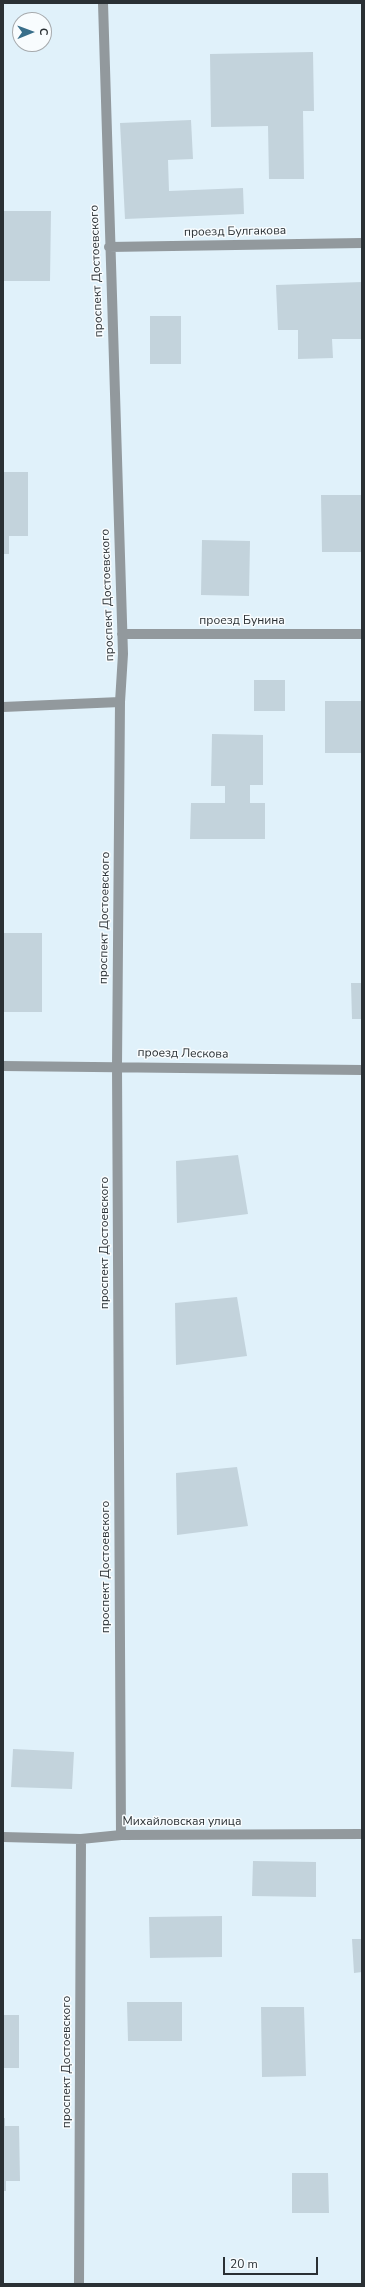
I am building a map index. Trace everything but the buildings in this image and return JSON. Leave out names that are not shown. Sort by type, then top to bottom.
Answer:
[{"type":"street","name":"проспект Достоевского","points":[[102,3],[122,634],[120,702],[117,1066],[121,1834]]},
{"type":"street","name":"проезд Булгакова","points":[[109,247],[362,242]]},
{"type":"street","name":"проезд Бунина","points":[[122,634],[362,634]]},
{"type":"street","points":[[3,707],[120,702]]},
{"type":"street","name":"проезд Лескова","points":[[3,1066],[117,1066],[362,1070]]},
{"type":"street","name":"Михайловская улица","points":[[3,1837],[81,1839],[121,1834],[362,1834]]},
{"type":"street","name":"проспект Достоевского","points":[[79,2284],[81,1839]]}]
